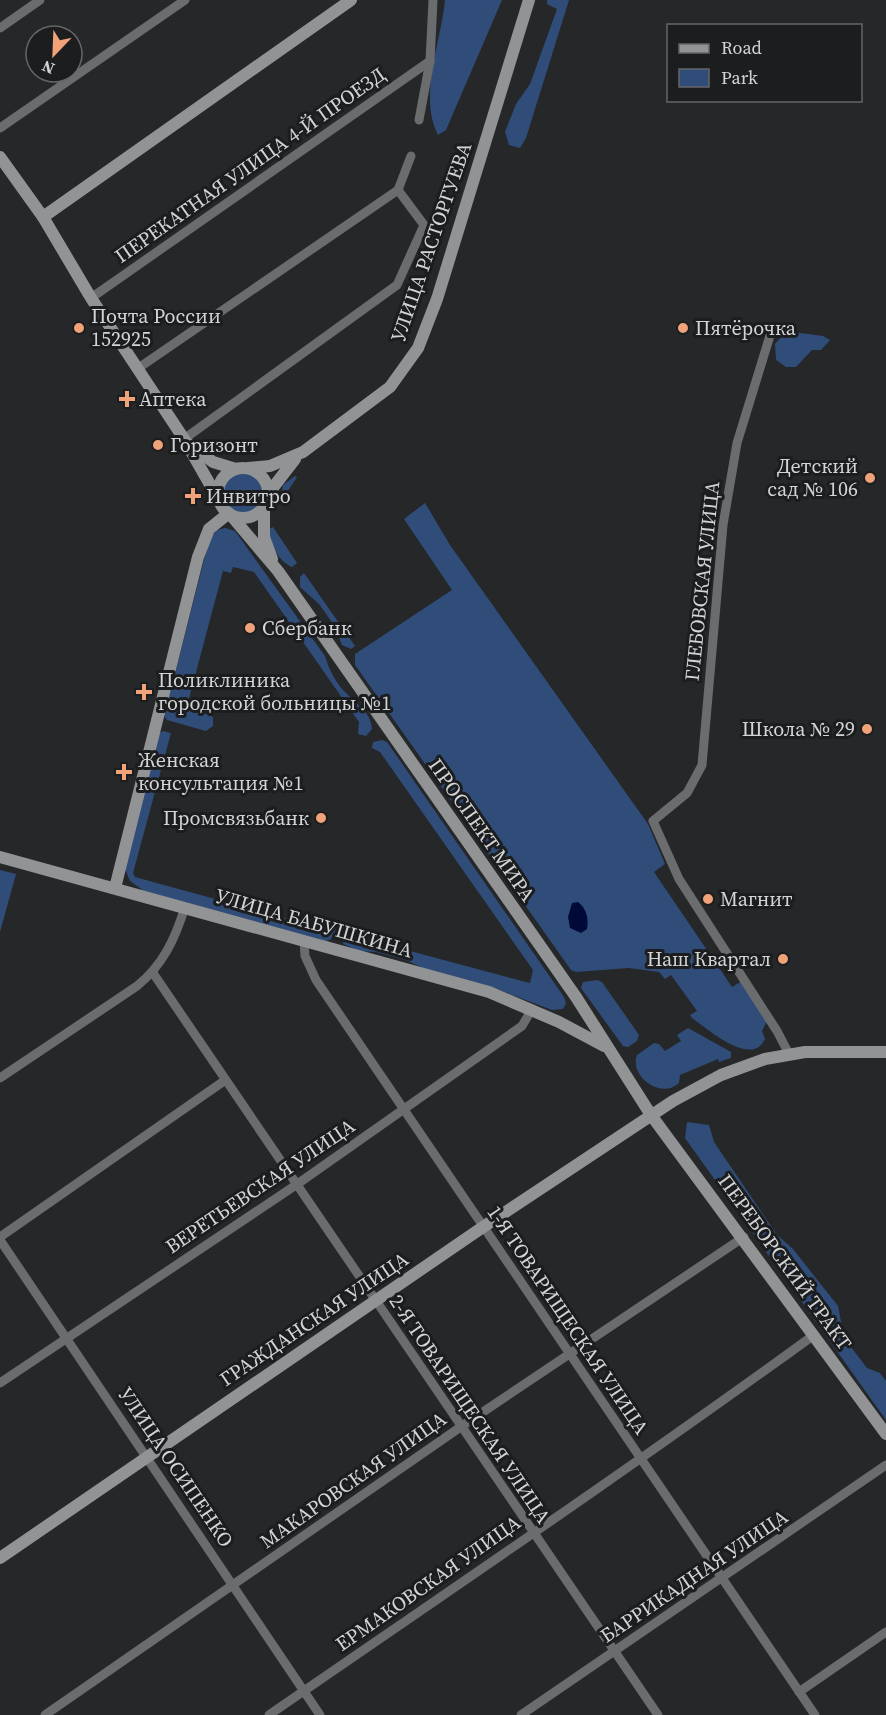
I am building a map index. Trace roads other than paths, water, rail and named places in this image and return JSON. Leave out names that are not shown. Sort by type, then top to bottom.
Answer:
[{"type":"main road","points":[[42,217],[351,0]]},
{"type":"main road","name":"УЛИЦА РАСТОРГУЕВА","points":[[242,468],[270,466],[303,452],[390,387],[418,348],[440,288],[529,0]]},
{"type":"main road","points":[[0,157],[42,217],[91,298],[184,439],[220,502],[229,513],[238,517],[250,516],[266,500],[263,478],[242,468],[213,462],[184,439]]},
{"type":"main road","name":"УЛИЦА РАСТОРГУЕВА","points":[[266,500],[303,452]]},
{"type":"main road","points":[[220,502],[219,485],[225,475],[242,468]]},
{"type":"main road","name":"ПРОСПЕКТ МИРА","points":[[266,500],[264,537],[278,571]]},
{"type":"main road","points":[[115,888],[200,550],[209,529],[229,513]]},
{"type":"main road","name":"ПРОСПЕКТ МИРА","points":[[229,513],[278,571],[576,997],[651,1114]]},
{"type":"main road","name":"УЛИЦА БАБУШКИНА","points":[[0,857],[489,992],[590,1036],[608,1049]]},
{"type":"main road","points":[[548,1017],[566,1021],[575,1018],[578,1009],[576,997]]},
{"type":"main road","points":[[651,1114],[721,1075],[747,1064],[789,1054],[833,1051],[886,1052]]},
{"type":"main road","name":"ГРАЖДАНСКАЯ УЛИЦА","points":[[0,1558],[651,1114]]},
{"type":"main road","name":"ПЕРЕБОРСКИЙ ТРАКТ","points":[[651,1114],[744,1237],[886,1434]]},
{"type":"street","points":[[0,28],[40,0]]},
{"type":"street","points":[[0,128],[185,0]]},
{"type":"street","points":[[419,120],[430,60],[433,0]]},
{"type":"street","name":"ПЕРЕКАТНАЯ УЛИЦА 4-Й ПРОЕЗД","points":[[91,298],[430,60]]},
{"type":"street","points":[[137,369],[398,190],[411,156]]},
{"type":"street","points":[[184,439],[397,285],[424,225],[398,190]]},
{"type":"street","name":"ГЛЕБОВСКАЯ УЛИЦА","points":[[772,329],[737,443],[723,525],[702,765],[687,793],[653,821],[679,879],[782,1038],[789,1054]]},
{"type":"street","points":[[0,1078],[153,973],[171,945],[184,907]]},
{"type":"street","name":"1-Я ТОВАРИЩЕСКАЯ УЛИЦА","points":[[304,940],[305,956],[316,981],[640,1461],[815,1715]]},
{"type":"street","name":"2-Я ТОВАРИЩЕСКАЯ УЛИЦА","points":[[153,973],[224,1081],[658,1715]]},
{"type":"street","name":"ВЕРЕТЬЕВСКАЯ УЛИЦА","points":[[0,1383],[296,1185],[522,1026],[532,1009]]},
{"type":"street","points":[[0,1238],[224,1081]]},
{"type":"street","name":"МАКАРОВСКАЯ УЛИЦА","points":[[45,1715],[462,1426],[744,1237]]},
{"type":"street","name":"УЛИЦА ОСИПЕНКО","points":[[0,1238],[320,1715]]},
{"type":"street","name":"ЕРМАКОВСКАЯ УЛИЦА","points":[[269,1715],[533,1532],[640,1461],[814,1335]]},
{"type":"street","name":"БАРРИКАДНАЯ УЛИЦА","points":[[521,1715],[886,1465]]},
{"type":"street","points":[[799,1692],[886,1632]]},
{"type":"place","name":"Почта России 152925","points":[[79,328]]},
{"type":"place","name":"Пятёрочка","points":[[683,328]]},
{"type":"place","name":"Аптека","points":[[127,399]]},
{"type":"place","name":"Горизонт","points":[[158,445]]},
{"type":"place","name":"Детский сад № 106","points":[[870,478]]},
{"type":"place","name":"Инвитро","points":[[193,496]]},
{"type":"place","name":"Сбербанк","points":[[250,628]]},
{"type":"place","name":"Поликлиника городской больницы №1","points":[[144,692]]},
{"type":"place","name":"Школа № 29","points":[[867,729]]},
{"type":"place","name":"Женская консультация №1","points":[[124,772]]},
{"type":"place","name":"Промсвязьбанк","points":[[321,818]]},
{"type":"place","name":"Магнит","points":[[708,899]]},
{"type":"place","name":"Наш Квартал","points":[[783,959]]}]
